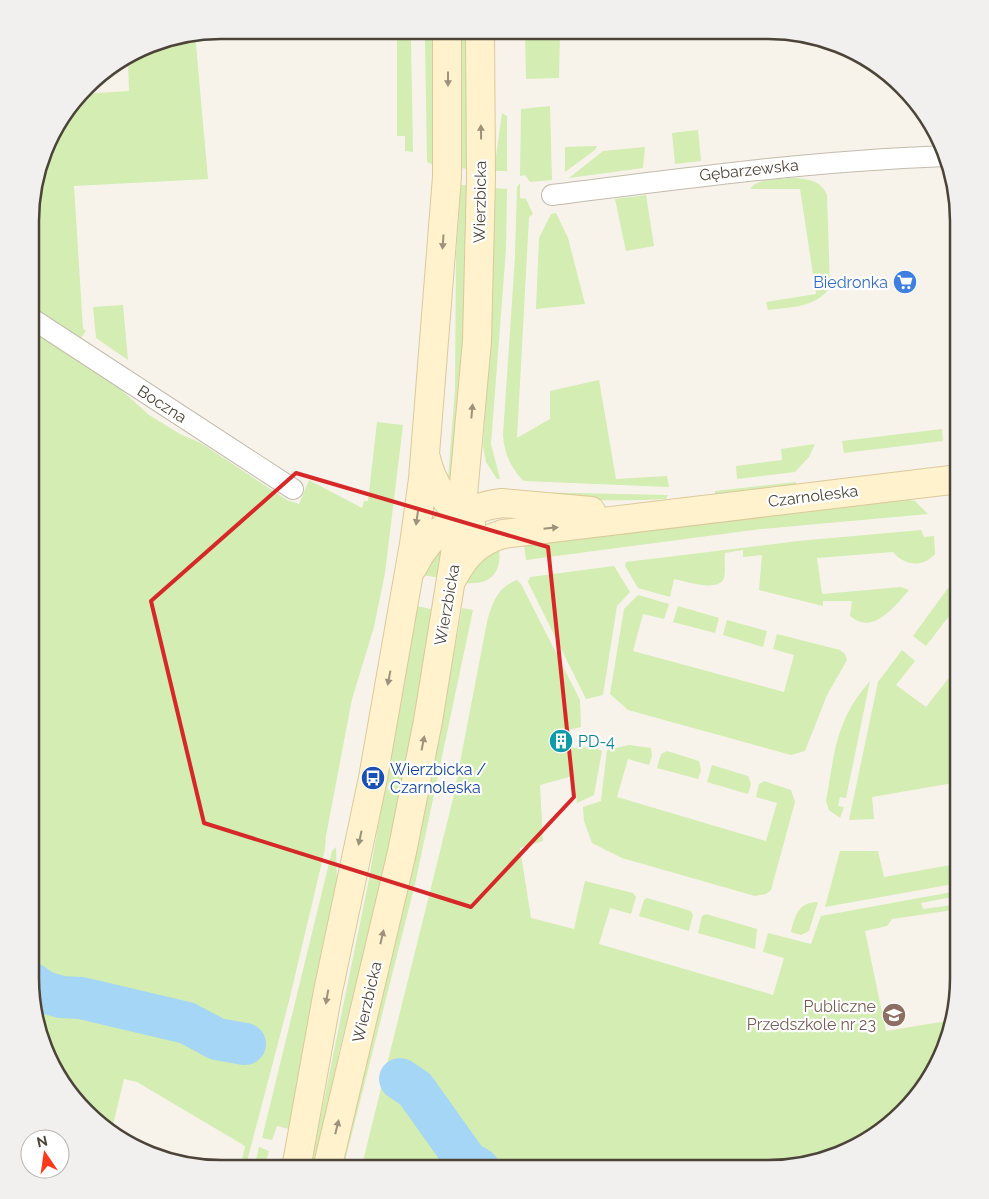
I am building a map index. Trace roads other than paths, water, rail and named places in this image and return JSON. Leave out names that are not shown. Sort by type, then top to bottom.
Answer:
[{"type":"street","name":"Wierzbicka","points":[[298,1160],[328,991],[372,778],[408,576],[425,452],[446,187],[447,39]]},
{"type":"street","name":"Wierzbicka","points":[[329,1160],[402,852],[428,721],[461,517],[468,460],[479,304],[480,39]]},
{"type":"street","name":"Gębarzewska","points":[[552,195],[727,172],[841,161],[938,156]]},
{"type":"street","name":"Boczna","points":[[39,323],[293,489]]},
{"type":"street","points":[[425,452],[436,486],[461,517],[476,529],[503,534]]},
{"type":"street","points":[[468,460],[473,478],[483,490],[502,503]]},
{"type":"street","name":"Czarnoleska","points":[[503,534],[950,480]]},
{"type":"street","name":"Czarnoleska","points":[[408,576],[427,544],[438,533],[461,517],[489,504],[502,503],[555,509],[668,514]]},
{"type":"street","points":[[450,585],[464,559],[472,550],[484,540],[503,534]]},
{"type":"waterway","points":[[39,989],[61,997],[81,998],[187,1023],[217,1039],[245,1044]]},
{"type":"waterway","points":[[400,1079],[415,1089],[466,1160]]},
{"type":"place","name":"Biedronka","points":[[905,282]]},
{"type":"place","name":"PD-4","points":[[561,741]]},
{"type":"place","name":"Wierzbicka / Czarnoleska","points":[[373,778]]},
{"type":"place","name":"Publiczne Przedszkole nr 23","points":[[894,1015]]}]
